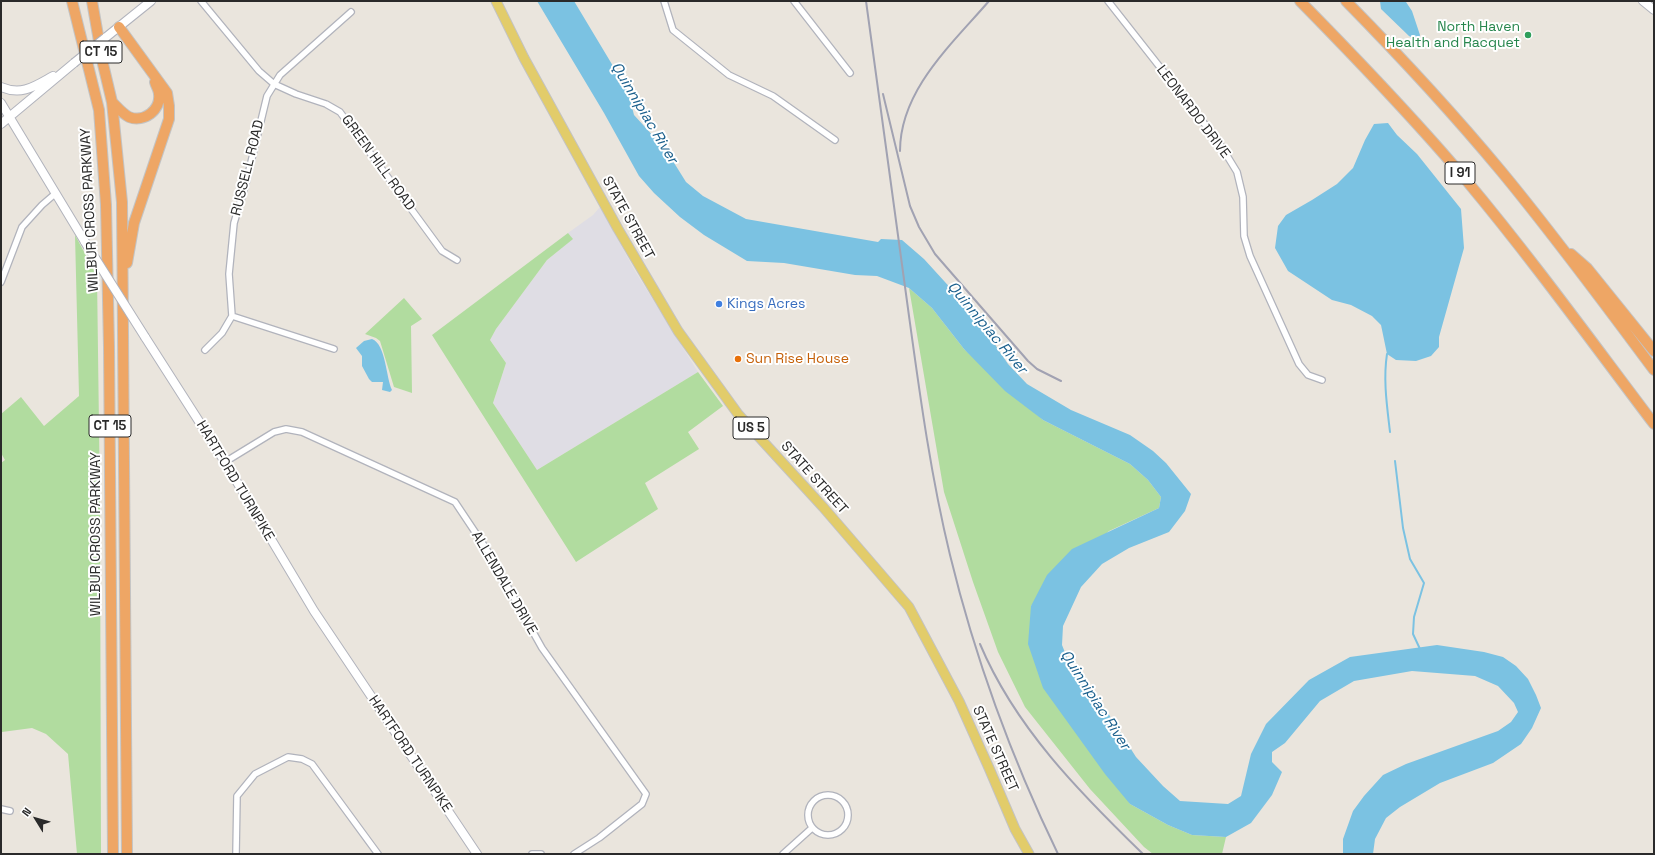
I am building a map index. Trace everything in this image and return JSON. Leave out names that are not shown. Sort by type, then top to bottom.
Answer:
[{"type":"highway","name":"WILBUR CROSS PARKWAY","points":[[72,1],[99,110],[106,205],[109,355],[113,854]]},
{"type":"highway","name":"WILBUR CROSS PARKWAY","points":[[92,1],[103,64],[112,102],[122,202],[127,854]]},
{"type":"highway","name":"I 91","points":[[1300,1],[1394,99],[1466,180],[1525,254],[1654,424]]},
{"type":"highway","name":"I 91","points":[[1346,1],[1403,59],[1452,113],[1561,246],[1654,370]]},
{"type":"highway","points":[[115,30],[150,69],[167,93],[169,106],[168,119],[134,223],[122,287]]},
{"type":"highway","points":[[112,102],[129,117],[139,119],[152,113],[158,105],[159,94],[150,69]]},
{"type":"highway","points":[[1561,246],[1587,268],[1654,351]]},
{"type":"main road","points":[[1,124],[151,1]]},
{"type":"main road","name":"STATE STREET","points":[[496,1],[524,58],[618,229],[678,331],[738,414],[823,507],[909,607],[959,702],[990,768],[1015,829],[1029,854]]},
{"type":"main road","points":[[1643,1],[1654,10]]},
{"type":"main road","points":[[1,87],[21,91],[38,84],[74,63]]},
{"type":"main road","name":"HARTFORD TURNPIKE","points":[[1,102],[85,242],[225,462],[314,611],[477,854]]},
{"type":"street","name":"GREEN HILL ROAD","points":[[201,1],[259,71],[274,84],[296,94],[326,104],[340,112],[442,251],[457,260]]},
{"type":"street","points":[[664,1],[673,30],[728,75],[773,96],[835,140]]},
{"type":"street","points":[[794,1],[850,73]]},
{"type":"street","name":"LEONARDO DRIVE","points":[[1108,1],[1218,141],[1237,172],[1243,197],[1244,236],[1250,256],[1299,364],[1308,375],[1322,380]]},
{"type":"street","name":"RUSSELL ROAD","points":[[232,316],[229,274],[234,223],[246,183],[266,96],[280,75],[351,12]]},
{"type":"street","points":[[1,282],[22,227],[42,205],[56,193]]},
{"type":"street","points":[[205,350],[222,333],[232,316],[334,350]]},
{"type":"street","name":"ALLENDALE DRIVE","points":[[225,462],[274,432],[286,428],[302,432],[455,502],[487,550],[542,648],[646,794],[642,804],[599,838],[574,854]]},
{"type":"street","points":[[236,854],[237,796],[255,774],[288,757],[302,759],[312,764],[378,854]]},
{"type":"street","points":[[827,795],[839,798],[844,802],[848,808],[849,815],[848,822],[844,829],[832,836],[818,833],[812,828],[809,823],[808,810],[815,800],[827,795]]},
{"type":"street","points":[[1,809],[10,811]]},
{"type":"street","points":[[782,854],[812,828]]},
{"type":"street","points":[[532,854],[542,854]]},
{"type":"shaded area","points":[[600,207],[635,271],[698,372],[537,470],[493,403],[506,363],[490,340],[496,329],[547,260],[572,239],[568,233],[593,215]]},
{"type":"green space","points":[[568,233],[573,239],[547,260],[496,329],[490,340],[506,363],[493,403],[537,470],[698,372],[723,406],[688,432],[699,449],[645,483],[658,509],[576,562],[432,335]]},
{"type":"green space","points":[[75,235],[97,276],[100,503],[101,854],[77,854],[68,754],[46,734],[32,728],[2,732],[1,730],[1,463],[5,460],[1,453],[1,414],[21,397],[44,426],[79,396]]},
{"type":"green space","points":[[909,288],[932,308],[964,349],[1043,420],[1130,464],[1148,480],[1161,497],[1159,508],[1109,531],[1031,606],[1130,804],[1168,825],[1192,835],[1226,837],[1222,854],[1153,854],[1144,847],[1090,789],[1025,707],[998,652],[973,582],[944,492]]},
{"type":"green space","points":[[404,298],[422,319],[411,326],[412,393],[394,387],[380,341],[365,334]]},
{"type":"water","name":"Quinnipiac River","points":[[537,1],[574,1],[628,91],[634,115],[666,150],[686,182],[703,196],[746,219],[878,242],[881,239],[902,240],[924,259],[976,316],[1008,364],[1027,384],[1071,410],[1130,435],[1153,451],[1166,463],[1191,494],[1185,511],[1169,532],[1129,548],[1102,564],[1081,587],[1063,626],[1062,645],[1068,660],[1106,710],[1136,757],[1163,786],[1180,801],[1228,804],[1241,796],[1251,754],[1266,724],[1309,680],[1350,657],[1437,645],[1484,652],[1503,657],[1516,666],[1528,679],[1541,708],[1532,728],[1521,744],[1493,763],[1440,783],[1400,807],[1386,818],[1375,839],[1373,854],[1343,854],[1343,839],[1353,811],[1383,775],[1406,764],[1498,731],[1511,722],[1518,712],[1514,703],[1498,686],[1475,676],[1412,671],[1354,681],[1320,701],[1285,743],[1272,752],[1272,762],[1282,772],[1272,795],[1251,823],[1226,837],[1192,835],[1168,825],[1130,804],[1105,774],[1043,688],[1028,644],[1031,606],[1047,575],[1072,549],[1159,508],[1161,497],[1148,480],[1130,464],[1043,420],[1005,391],[964,349],[932,308],[909,288],[877,276],[855,275],[784,263],[747,261],[704,235],[680,217],[654,193],[639,176],[604,113]]},
{"type":"water","points":[[1380,1],[1406,2],[1412,11],[1420,35],[1419,39],[1414,39],[1409,36],[1381,9]]},
{"type":"water","points":[[1388,123],[1397,135],[1417,154],[1461,209],[1464,248],[1439,337],[1439,347],[1431,356],[1416,361],[1396,360],[1387,354],[1381,325],[1372,316],[1351,305],[1332,300],[1288,271],[1275,248],[1278,226],[1286,215],[1337,184],[1353,168],[1365,140],[1374,124]]},
{"type":"water","points":[[372,339],[377,342],[383,354],[392,390],[390,392],[382,390],[383,382],[372,382],[362,366],[362,356],[356,348],[364,341]]},
{"type":"waterway","points":[[1387,354],[1385,383],[1390,432]]},
{"type":"waterway","points":[[1395,461],[1403,528],[1410,559],[1424,583],[1414,617],[1413,634],[1420,649]]},
{"type":"railway","points":[[866,1],[892,198],[922,406],[943,526],[971,632],[996,708],[1025,782],[1058,854]]},
{"type":"railway","points":[[900,151],[902,129],[918,88],[945,51],[989,1]]},
{"type":"railway","points":[[883,94],[910,206],[919,227],[935,254],[1028,361],[1037,369],[1061,381]]},
{"type":"railway","points":[[980,644],[994,674],[1030,731],[1095,807],[1143,854]]},
{"type":"place","name":"North Haven Health and Racquet","points":[[1528,35]]},
{"type":"place","name":"Kings Acres","points":[[719,304]]},
{"type":"place","name":"Sun Rise House","points":[[738,359]]}]
